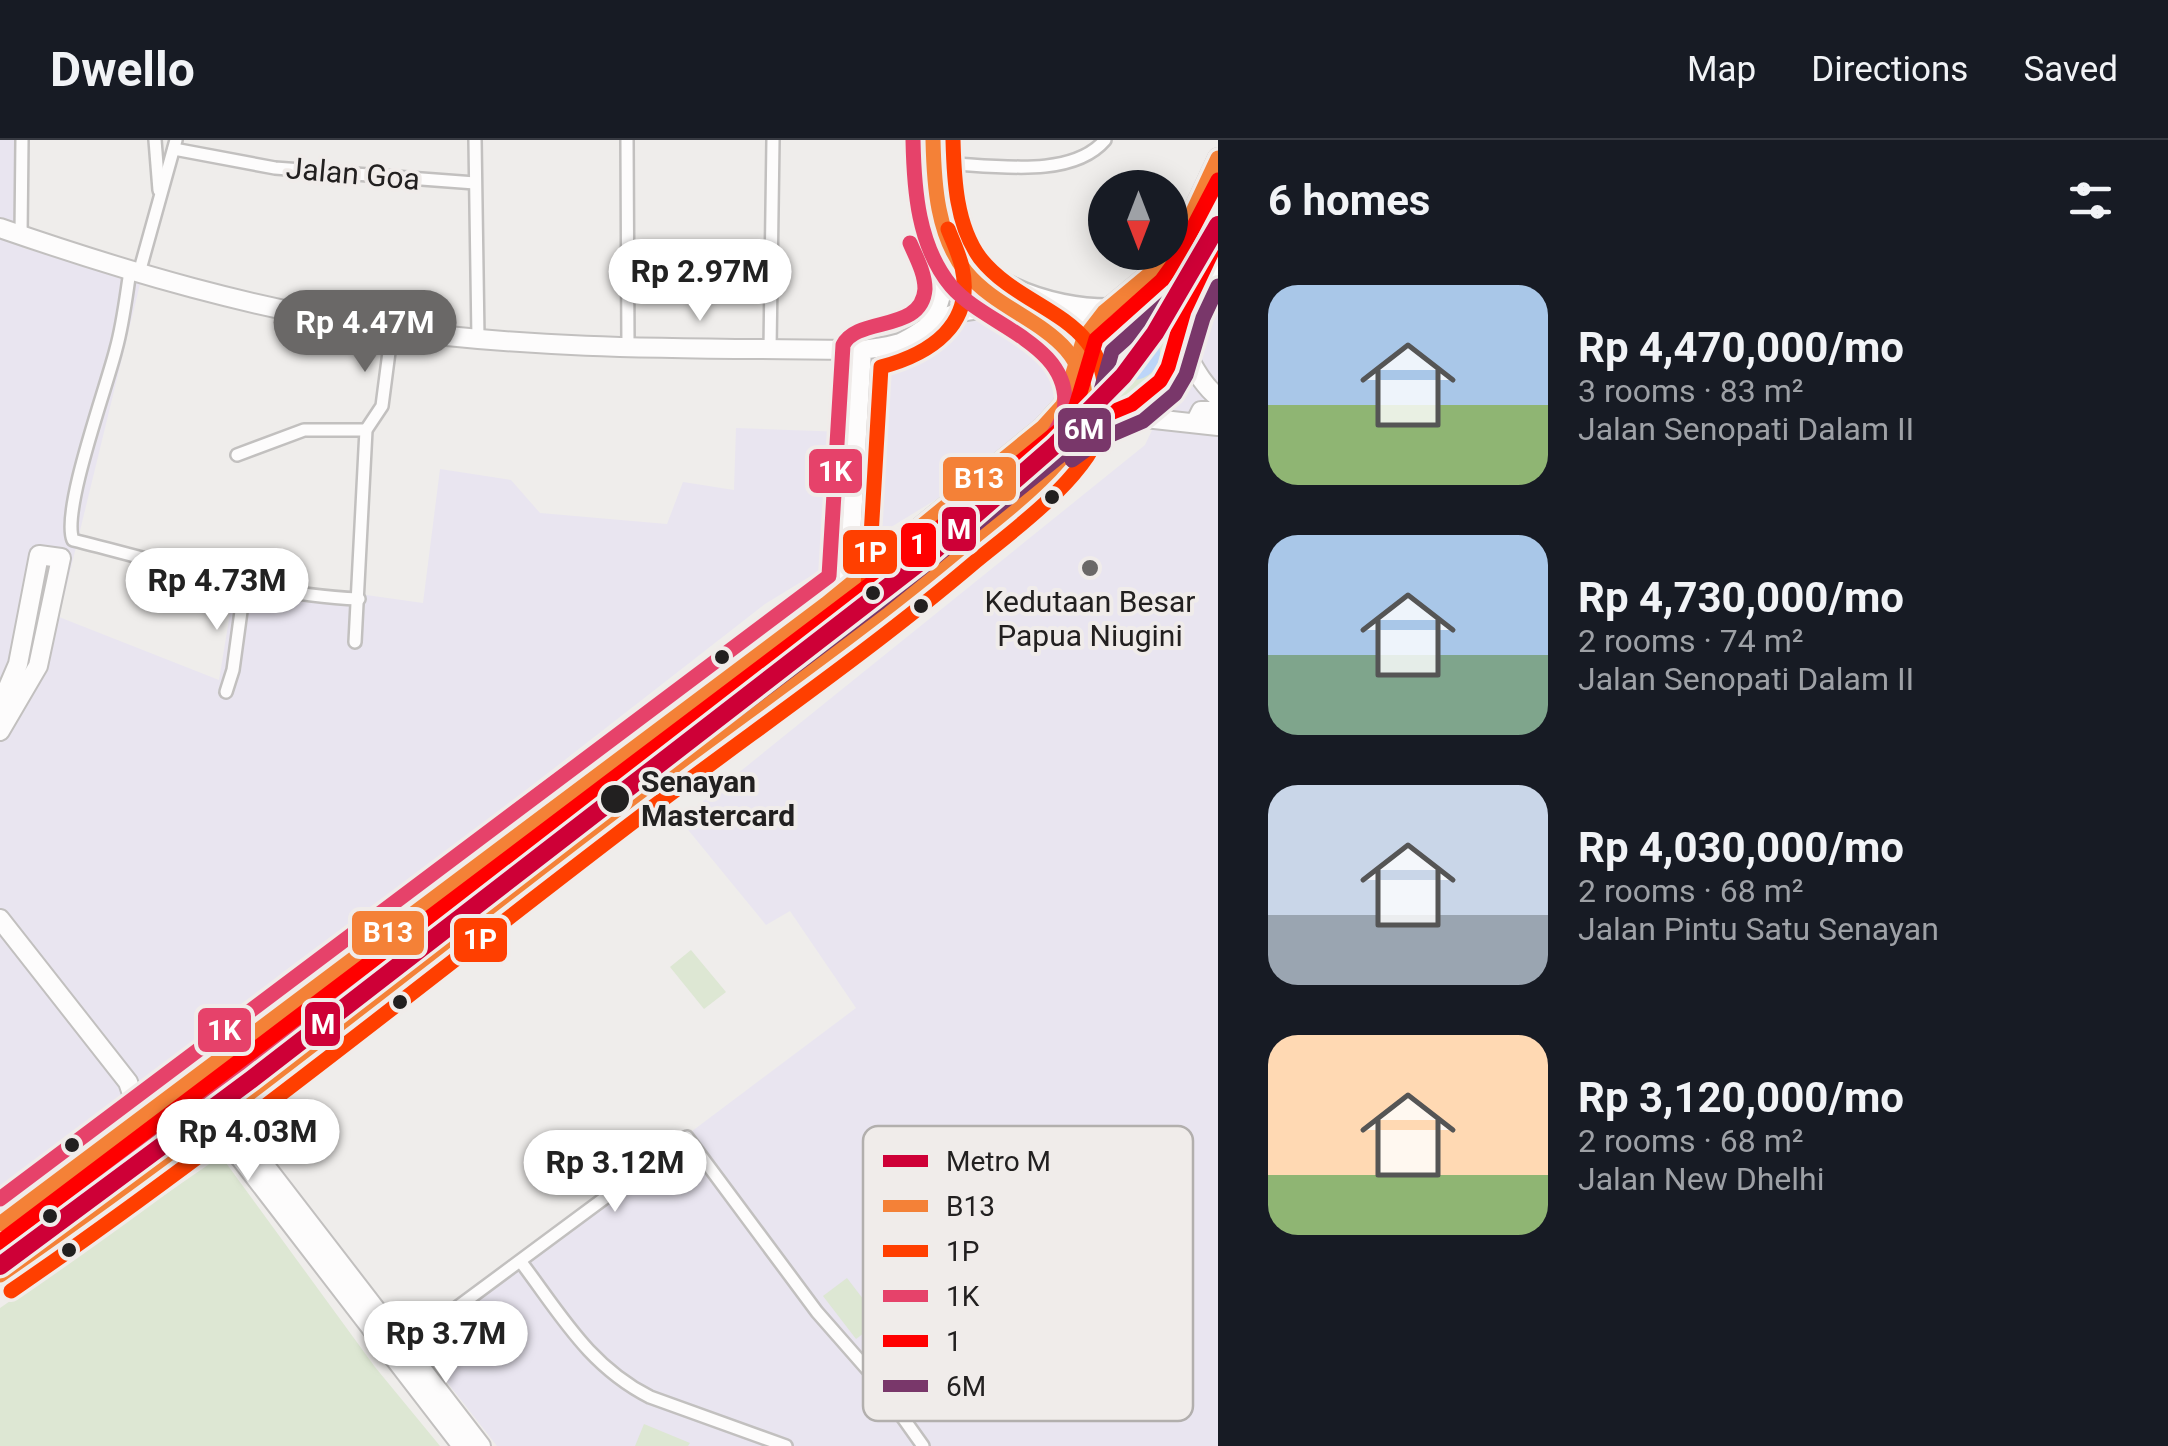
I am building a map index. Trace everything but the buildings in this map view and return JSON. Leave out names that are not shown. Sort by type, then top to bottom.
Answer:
[{"type":"main road","points":[[920,140],[923,214],[944,276],[940,303],[928,325]]},
{"type":"main road","points":[[933,140],[941,219],[968,275],[1062,343],[1076,365],[1083,388],[1083,420],[1057,464]]},
{"type":"main road","points":[[0,1224],[848,586],[1043,427],[1063,405],[1081,343],[1097,318],[1151,276],[1171,253],[1184,234],[1218,158]]},
{"type":"main road","points":[[0,228],[135,272],[292,313],[478,338],[628,346],[862,350],[904,341],[928,325],[977,309],[1024,316]]},
{"type":"main road","points":[[0,1274],[68,1229],[900,598],[1089,435],[1136,417],[1168,390],[1218,258]]},
{"type":"main road","points":[[988,290],[1097,318]]},
{"type":"main road","points":[[1112,305],[1159,318],[1218,398]]},
{"type":"main road","points":[[848,586],[862,350]]},
{"type":"main road","points":[[1195,423],[1201,410],[1218,411]]},
{"type":"main road","points":[[1136,417],[1218,426]]},
{"type":"main road","points":[[0,706],[18,664],[39,556],[61,558],[38,666],[0,731]]},
{"type":"main road","points":[[27,624],[48,631]]},
{"type":"main road","points":[[0,919],[132,1087],[162,1104]]},
{"type":"main road","points":[[132,1087],[141,1120]]},
{"type":"main road","points":[[217,1116],[338,1275],[480,1446]]},
{"type":"main road","points":[[399,1350],[462,1446]]},
{"type":"street","points":[[21,235],[22,140]]},
{"type":"street","points":[[154,140],[161,172],[159,194],[77,488],[70,531],[73,540],[245,582],[329,598],[359,599]]},
{"type":"street","points":[[475,140],[478,338]]},
{"type":"street","points":[[628,140],[628,346]]},
{"type":"street","points":[[770,349],[774,140]]},
{"type":"street","points":[[942,140],[938,163],[951,223],[960,240],[993,272],[1019,286],[1086,305],[1112,305]]},
{"type":"street","points":[[938,163],[1056,166],[1084,157],[1105,140]]},
{"type":"street","points":[[161,172],[175,144]]},
{"type":"street","name":"Jalan Goa","points":[[175,144],[274,168],[475,183]]},
{"type":"street","points":[[356,642],[366,430],[382,406],[392,329]]},
{"type":"street","points":[[237,456],[304,430],[366,430]]},
{"type":"street","points":[[226,692],[245,582]]},
{"type":"street","points":[[399,1350],[687,1137],[817,1312],[863,1364]]},
{"type":"street","points":[[521,1262],[590,1355],[629,1386],[786,1446]]},
{"type":"street","points":[[905,1421],[923,1446]]},
{"type":"shaded area","points":[[0,140],[25,140],[23,248],[141,280],[59,617],[219,680],[235,583],[352,605],[352,593],[423,603],[440,469],[511,480],[540,513],[667,524],[683,482],[734,490],[736,428],[844,432],[851,341],[896,335],[938,294],[1070,299],[1065,379],[1040,436],[765,604],[480,826],[282,973],[222,1025],[219,1037],[108,1108],[0,1186]]},
{"type":"shaded area","points":[[1218,291],[1218,1446],[497,1446],[414,1340],[856,1008],[790,911],[766,925],[680,820],[1145,445]]},
{"type":"green space","points":[[1129,319],[1143,320],[1161,332],[1167,352],[1165,363],[1148,390],[1103,409],[1098,371],[1102,346],[1116,326]]},
{"type":"green space","points":[[691,950],[726,992],[704,1009],[670,967]]},
{"type":"green space","points":[[221,1156],[375,1367],[440,1446],[0,1446],[0,1308]]},
{"type":"green space","points":[[847,1278],[863,1299],[863,1334],[856,1339],[823,1296]]},
{"type":"green space","points":[[644,1424],[690,1443],[635,1446]]},
{"type":"water","points":[[1133,326],[1152,334],[1160,353],[1152,372],[1133,380],[1114,372],[1106,353],[1114,334]]},
{"type":"metro line","name":"M","points":[[0,1266],[252,1079],[928,556],[1054,446],[1123,376],[1155,333],[1218,225]]},
{"type":"transit line","name":"1K","points":[[0,1251],[188,1114],[911,564],[976,512],[1036,456],[1064,411],[1064,388],[1056,369],[1042,353],[966,300],[940,270],[920,217],[913,140]]},
{"type":"transit line","name":"B13","points":[[0,1275],[237,1103],[878,614],[1011,507],[1062,457],[1084,418],[1083,381],[1074,360],[1060,343],[983,289],[956,258],[939,209],[933,140]]},
{"type":"transit line","name":"1P","points":[[11,1291],[251,1117],[641,816],[894,627],[1027,520],[1080,466],[1094,446],[1105,412],[1104,379],[1095,354],[1062,319],[999,277],[980,258],[961,216],[953,140]]},
{"type":"transit line","name":"B13","points":[[0,1224],[826,604],[1043,427],[1063,405],[1084,338],[1104,312],[1164,262],[1183,233],[1218,158]]},
{"type":"transit line","name":"1","points":[[0,1242],[868,586],[1063,427],[1076,406],[1096,339],[1162,280],[1218,180]]},
{"type":"transit line","name":"6M","points":[[11,1258],[880,602],[1076,443],[1095,412],[1112,351],[1177,293],[1218,223]]},
{"type":"transit line","name":"1P","points":[[12,1240],[863,599],[868,587],[881,367],[932,345],[955,321],[964,287],[961,262],[948,229]]},
{"type":"transit line","name":"1","points":[[1060,444],[1091,421],[1132,404],[1160,381],[1168,367],[1184,311],[1217,241]]},
{"type":"transit line","name":"1K","points":[[0,1199],[829,576],[843,345],[861,330],[901,318],[921,303],[924,277],[910,243]]},
{"type":"transit line","name":"6M","points":[[1072,460],[1101,439],[1143,421],[1175,394],[1186,375],[1203,318],[1218,286]]},
{"type":"place","name":"Kedutaan Besar Papua Niugini","points":[[1090,568]]},
{"type":"place","name":"Senayan Mastercard","points":[[615,799]]}]
